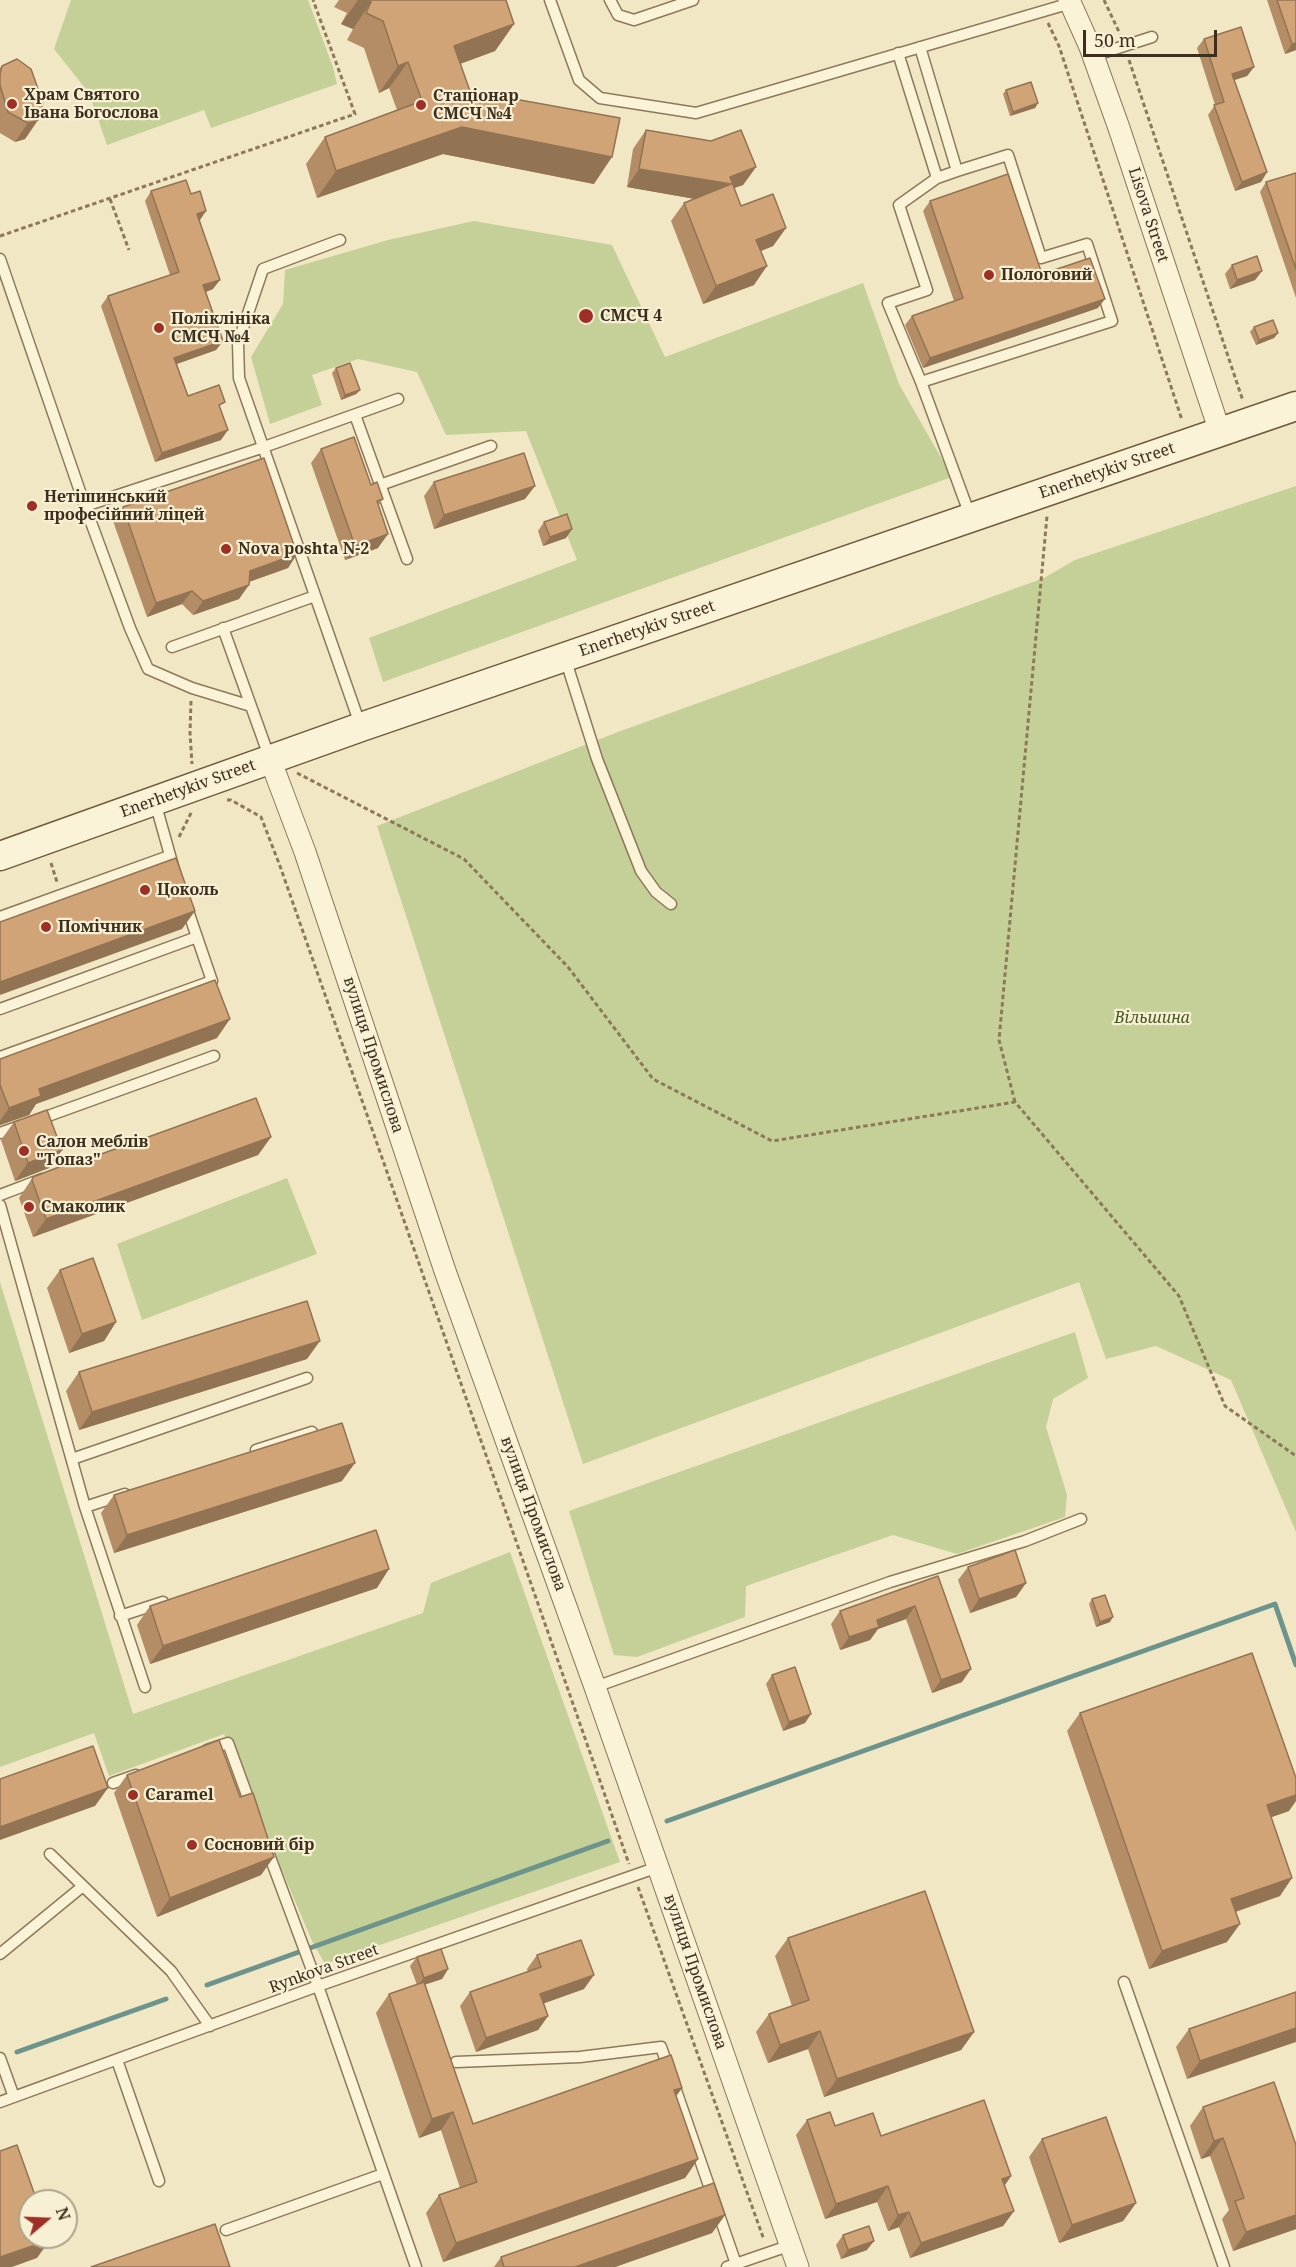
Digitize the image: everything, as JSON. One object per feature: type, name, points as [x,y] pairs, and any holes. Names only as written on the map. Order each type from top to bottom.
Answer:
[{"type":"main road","name":"Enerhetykiv Street","points":[[0,856],[361,727],[1050,491],[1217,423],[1296,406]]},
{"type":"street","name":"Lisova Street","points":[[1070,1],[1093,56],[1217,423]]},
{"type":"street","name":"вулиця Промислова","points":[[270,759],[305,852],[445,1271],[595,1687],[798,2267]]},
{"type":"lane","points":[[549,0],[579,80],[600,98],[696,113],[1043,11],[1070,1]]},
{"type":"lane","points":[[610,0],[618,15],[634,20],[693,0]]},
{"type":"lane","points":[[1093,56],[1152,37]]},
{"type":"lane","points":[[920,47],[957,171]]},
{"type":"lane","points":[[898,53],[937,178]]},
{"type":"lane","points":[[921,382],[1112,321],[1087,244],[1041,258],[1008,155],[937,178],[899,205],[927,290],[888,303],[921,382],[971,518]]},
{"type":"lane","points":[[340,240],[263,269],[238,343],[239,378],[361,727]]},
{"type":"lane","points":[[0,259],[85,506],[130,628],[148,669],[192,687],[250,706]]},
{"type":"lane","points":[[85,506],[264,447],[398,399]]},
{"type":"lane","points":[[355,415],[407,559]]},
{"type":"lane","points":[[380,484],[491,446]]},
{"type":"lane","points":[[172,647],[315,596]]},
{"type":"lane","points":[[223,628],[270,759]]},
{"type":"lane","points":[[565,658],[597,759],[641,871],[656,892],[671,904]]},
{"type":"lane","points":[[0,1058],[212,981],[169,856],[155,801]]},
{"type":"lane","points":[[0,918],[169,856]]},
{"type":"lane","points":[[0,1009],[197,937]]},
{"type":"lane","points":[[0,1133],[214,1056]]},
{"type":"lane","points":[[0,1195],[55,1174]]},
{"type":"lane","points":[[0,1205],[85,1507],[120,1616],[146,1687]]},
{"type":"lane","points":[[72,1459],[307,1378]]},
{"type":"lane","points":[[244,1455],[312,1432]]},
{"type":"lane","points":[[85,1507],[131,1492]]},
{"type":"lane","points":[[595,1687],[890,1582],[1025,1541],[1082,1519]]},
{"type":"lane","points":[[120,1616],[175,1598]]},
{"type":"lane","points":[[196,1754],[228,1743],[256,1819]]},
{"type":"lane","points":[[113,1784],[144,1772]]},
{"type":"lane","points":[[264,1841],[318,1986],[416,2267]]},
{"type":"lane","points":[[50,1854],[171,1971],[210,2026]]},
{"type":"lane","name":"Rynkova Street","points":[[0,2102],[318,1986],[658,1867]]},
{"type":"lane","points":[[0,1954],[83,1886]]},
{"type":"lane","points":[[1124,1982],[1224,2267]]},
{"type":"lane","points":[[456,2062],[580,2056],[661,2047],[732,2265],[791,2245]]},
{"type":"lane","points":[[0,2058],[14,2097]]},
{"type":"lane","points":[[117,2060],[159,2181]]},
{"type":"lane","points":[[226,2230],[383,2174]]},
{"type":"path","points":[[0,236],[355,114],[313,0]]},
{"type":"path","points":[[1043,11],[1059,46],[1184,424],[1217,423],[1244,401],[1124,46],[1104,0]]},
{"type":"path","points":[[110,199],[129,250]]},
{"type":"path","points":[[1050,491],[999,1040],[1015,1102],[1179,1296],[1225,1406],[1296,1455]]},
{"type":"path","points":[[192,687],[190,733],[192,764],[200,761]]},
{"type":"path","points":[[270,759],[464,859],[568,967],[653,1078],[772,1141],[1015,1102]]},
{"type":"path","points":[[221,802],[231,800],[261,817],[280,866],[634,1876],[769,2253]]},
{"type":"path","points":[[169,856],[193,811]]},
{"type":"green space","points":[[71,0],[308,0],[337,84],[211,128],[204,110],[107,145],[89,93],[54,49]]},
{"type":"green space","points":[[474,221],[612,245],[665,357],[863,283],[899,384],[952,477],[383,682],[369,638],[577,560],[526,431],[446,435],[417,372],[358,359],[312,375],[322,405],[270,424],[251,357],[283,304],[285,270],[388,240]]},
{"type":"green space","name":"Вільшина","points":[[1296,486],[1296,1532],[1231,1380],[1156,1346],[1106,1359],[1079,1282],[583,1464],[377,826],[618,732],[1044,578],[1075,560]]},
{"type":"green space","points":[[287,1178],[317,1254],[142,1320],[117,1244]]},
{"type":"green space","points":[[0,1282],[133,1714],[423,1613],[431,1583],[510,1552],[620,1862],[325,1964],[312,1941],[224,1734],[109,1776],[94,1733],[0,1767]]},
{"type":"green space","points":[[1075,1332],[1088,1378],[1053,1399],[1046,1427],[1067,1495],[1065,1517],[957,1554],[893,1535],[746,1586],[745,1617],[637,1657],[614,1655],[569,1511]]},
{"type":"building","points":[[365,0],[506,0],[514,24],[454,46],[470,91],[620,118],[612,157],[462,127],[336,171],[325,137],[422,101],[408,62],[398,66],[383,21],[366,13],[371,2]]},
{"type":"building","points":[[1277,0],[1296,0],[1296,43],[1292,44]]},
{"type":"building","points":[[1241,27],[1254,67],[1232,74],[1267,172],[1242,182],[1214,105],[1224,102],[1204,39]]},
{"type":"building","points":[[17,59],[31,69],[43,103],[38,120],[28,123],[8,112],[0,85],[2,66]]},
{"type":"building","points":[[1031,82],[1038,103],[1013,112],[1006,90]]},
{"type":"building","points":[[646,130],[711,141],[741,130],[756,167],[730,177],[741,206],[773,194],[786,228],[756,240],[767,266],[716,286],[684,203],[731,184],[639,169]]},
{"type":"building","points":[[1296,173],[1296,269],[1266,182]]},
{"type":"building","name":"Пологовий","points":[[1008,174],[1042,274],[1090,258],[1105,299],[930,358],[912,316],[963,298],[930,201]]},
{"type":"building","name":"Поліклініка СМСЧ №4","points":[[186,180],[191,194],[200,191],[206,211],[197,214],[220,280],[203,285],[223,341],[174,358],[188,396],[219,385],[225,402],[219,405],[228,430],[162,453],[108,296],[179,272],[151,191]]},
{"type":"building","points":[[1257,256],[1262,271],[1237,280],[1232,265]]},
{"type":"building","points":[[1273,320],[1278,333],[1259,340],[1254,327]]},
{"type":"building","points":[[350,363],[360,390],[345,395],[336,368]]},
{"type":"building","points":[[354,437],[371,485],[377,482],[383,499],[377,501],[388,534],[355,546],[321,449]]},
{"type":"building","points":[[524,453],[535,486],[444,515],[434,482]]},
{"type":"building","points":[[264,458],[297,554],[250,571],[249,585],[203,601],[192,591],[156,603],[123,507]]},
{"type":"building","points":[[567,514],[572,529],[550,537],[544,522]]},
{"type":"building","points":[[176,858],[195,911],[0,982],[0,922]]},
{"type":"building","points":[[215,980],[230,1019],[39,1089],[41,1096],[9,1108],[0,1085],[0,1059]]},
{"type":"building","points":[[256,1098],[271,1137],[46,1219],[32,1180],[33,1177]]},
{"type":"building","points":[[47,1110],[62,1150],[28,1163],[14,1122]]},
{"type":"building","points":[[93,1258],[116,1322],[82,1334],[60,1270]]},
{"type":"building","points":[[307,1301],[320,1341],[92,1412],[79,1372]]},
{"type":"building","points":[[342,1423],[355,1463],[127,1535],[114,1495]]},
{"type":"building","points":[[376,1530],[389,1569],[163,1646],[150,1606]]},
{"type":"building","points":[[1015,1550],[1026,1583],[979,1599],[968,1567]]},
{"type":"building","points":[[938,1576],[971,1669],[941,1680],[915,1606],[877,1620],[879,1627],[849,1637],[840,1611]]},
{"type":"building","points":[[1105,1595],[1113,1617],[1100,1622],[1092,1599]]},
{"type":"building","points":[[1252,1653],[1296,1778],[1296,1795],[1267,1805],[1292,1878],[1231,1899],[1240,1924],[1162,1951],[1080,1713]]},
{"type":"building","points":[[795,1667],[811,1714],[789,1722],[772,1675]]},
{"type":"building","name":"Сосновий бір","points":[[219,1740],[240,1797],[253,1793],[274,1857],[170,1898],[127,1775]]},
{"type":"building","points":[[93,1746],[108,1788],[0,1827],[0,1779]]},
{"type":"building","points":[[925,1891],[974,2032],[837,2079],[820,2031],[780,2045],[769,2014],[809,2000],[788,1938]]},
{"type":"building","points":[[581,1940],[594,1975],[540,1994],[548,2016],[486,2038],[470,1992],[541,1967],[537,1955]]},
{"type":"building","points":[[441,1949],[448,1969],[424,1978],[417,1957]]},
{"type":"building","points":[[424,1982],[473,2124],[671,2055],[682,2088],[674,2090],[698,2159],[456,2243],[439,2195],[477,2182],[453,2112],[432,2119],[389,1994]]},
{"type":"building","points":[[1296,1992],[1296,2028],[1200,2061],[1189,2029]]},
{"type":"building","points":[[1274,2082],[1296,2145],[1296,2215],[1246,2232],[1235,2201],[1244,2198],[1223,2138],[1214,2141],[1203,2107]]},
{"type":"building","points":[[984,2100],[1011,2176],[1002,2179],[1014,2211],[921,2243],[909,2212],[898,2215],[888,2186],[836,2204],[807,2120],[830,2112],[835,2126],[873,2113],[881,2136]]},
{"type":"building","points":[[1106,2117],[1136,2203],[1072,2225],[1042,2139]]},
{"type":"building","points":[[17,2145],[33,2189],[18,2189],[18,2249],[24,2249],[0,2257],[0,2151]]},
{"type":"building","points":[[714,2183],[725,2215],[575,2267],[504,2267],[501,2257]]},
{"type":"building","points":[[215,2224],[230,2267],[91,2267]]},
{"type":"building","points":[[869,2226],[874,2241],[848,2250],[843,2235]]},
{"type":"waterway","points":[[667,1821],[1275,1604],[1296,1665]]},
{"type":"waterway","points":[[207,1985],[608,1841]]},
{"type":"waterway","points":[[17,2052],[166,1999]]},
{"type":"place","name":"Храм Святого Івана Богослова","points":[[12,104]]},
{"type":"place","name":"Стаціонар СМСЧ №4","points":[[421,105]]},
{"type":"place","name":"Пологовий","points":[[989,275]]},
{"type":"place","name":"СМСЧ 4","points":[[586,316]]},
{"type":"place","name":"Поліклініка СМСЧ №4","points":[[159,328]]},
{"type":"place","name":"Нетішинський професійний ліцей","points":[[32,506]]},
{"type":"place","name":"Nova poshta N-2","points":[[226,549]]},
{"type":"place","name":"Цоколь","points":[[145,890]]},
{"type":"place","name":"Помічник","points":[[46,927]]},
{"type":"place","name":"Салон меблів \"Топаз\"","points":[[24,1151]]},
{"type":"place","name":"Смаколик","points":[[29,1207]]},
{"type":"place","name":"Caramel","points":[[133,1795]]},
{"type":"place","name":"Сосновий бір","points":[[192,1845]]}]
